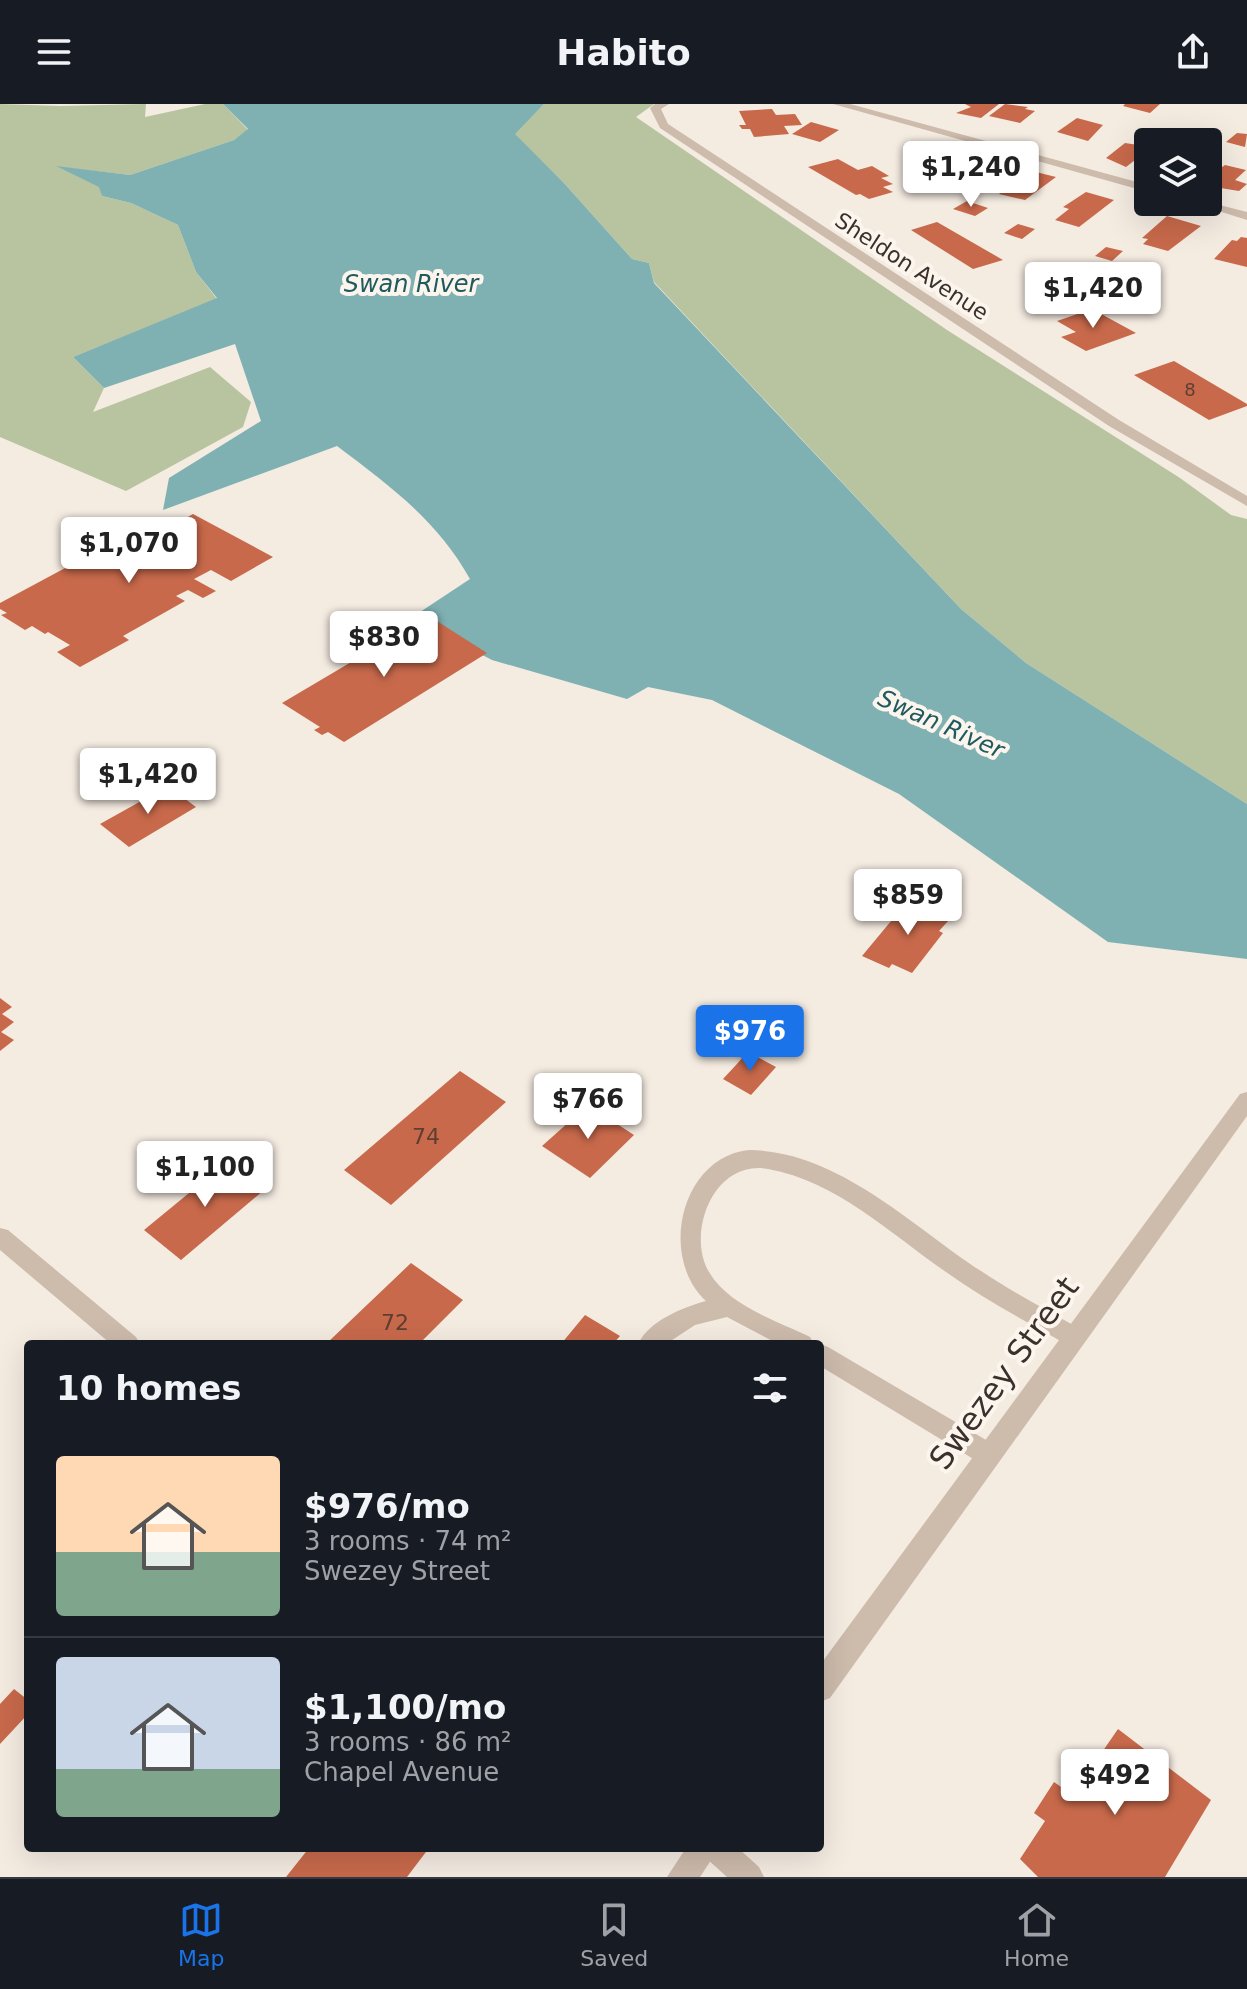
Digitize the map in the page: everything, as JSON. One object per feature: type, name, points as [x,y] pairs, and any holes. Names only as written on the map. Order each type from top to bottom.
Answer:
[{"type":"street","name":"Sheldon Avenue","points":[[664,104],[655,108],[664,126],[1114,423],[1247,502]]},
{"type":"street","points":[[838,104],[1134,185]]},
{"type":"street","points":[[1222,209],[1247,216]]},
{"type":"street","name":"Swezey Street","points":[[824,1682],[1247,1100]]},
{"type":"street","points":[[794,1340],[730,1307],[700,1278],[690,1255],[694,1216],[704,1190],[723,1166],[741,1159],[760,1159],[805,1170],[828,1181],[976,1281],[1074,1337]]},
{"type":"street","points":[[0,1237],[123,1340]]},
{"type":"street","points":[[655,1340],[685,1318],[712,1308],[730,1307]]},
{"type":"street","points":[[824,1356],[989,1455]]},
{"type":"street","points":[[682,1877],[701,1852]]},
{"type":"street","points":[[721,1852],[749,1877]]},
{"type":"green space","points":[[0,104],[146,104],[145,117],[205,104],[223,104],[248,130],[234,140],[130,175],[59,167],[100,187],[102,196],[131,203],[178,225],[196,272],[217,299],[73,357],[104,388],[93,412],[210,367],[251,402],[243,427],[126,491],[0,437]]},
{"type":"green space","points":[[544,104],[654,104],[636,117],[947,330],[1180,478],[1231,515],[1247,519],[1247,804],[1026,663],[961,609],[654,282],[649,263],[632,259],[563,182],[514,134]]},
{"type":"water","name":"Swan River","points":[[223,104],[544,104],[515,134],[632,259],[649,263],[654,283],[961,609],[1026,663],[1247,804],[1247,959],[1108,942],[899,794],[712,700],[648,687],[627,699],[492,660],[411,618],[470,579],[443,539],[411,505],[337,446],[163,510],[169,478],[261,421],[235,344],[104,388],[73,357],[217,298],[196,272],[178,225],[131,203],[102,196],[99,187],[56,166],[130,175],[234,140],[248,129]]},
{"type":"building","points":[[965,104],[999,104],[981,118],[956,113],[971,107]]},
{"type":"building","points":[[1005,104],[1035,111],[1020,123],[989,116]]},
{"type":"building","points":[[1160,104],[1150,113],[1123,106]]},
{"type":"building","points":[[772,109],[776,115],[795,114],[802,125],[784,126],[789,134],[754,137],[750,129],[742,129],[739,125],[746,125],[739,111]]},
{"type":"building","points":[[1077,118],[1103,125],[1088,141],[1057,132]]},
{"type":"building","points":[[811,122],[839,130],[820,142],[792,134]]},
{"type":"building","points":[[1237,133],[1247,134],[1245,147],[1226,142]]},
{"type":"building","points":[[1125,143],[1134,144],[1134,161],[1126,167],[1106,158]]},
{"type":"building","points":[[838,159],[858,170],[872,166],[889,176],[881,178],[893,184],[883,187],[893,192],[869,199],[856,195],[808,167]]},
{"type":"building","points":[[1225,165],[1246,170],[1235,180],[1247,184],[1239,191],[1222,188],[1222,167]]},
{"type":"building","points":[[1028,170],[1056,177],[1025,200],[999,194]]},
{"type":"building","points":[[1086,192],[1114,200],[1079,227],[1055,220],[1069,209],[1063,207]]},
{"type":"building","points":[[967,201],[988,208],[975,216],[953,209]]},
{"type":"building","points":[[1167,216],[1201,226],[1168,251],[1143,244],[1148,239],[1142,238]]},
{"type":"building","points":[[937,222],[1003,260],[973,269],[911,230]]},
{"type":"building","points":[[1018,224],[1035,229],[1022,239],[1004,233]]},
{"type":"building","points":[[1241,237],[1247,238],[1247,267],[1214,259],[1232,240],[1237,241]]},
{"type":"building","points":[[1106,247],[1123,251],[1112,261],[1095,256]]},
{"type":"building","points":[[1068,284],[1102,293],[1099,296],[1102,297],[1090,307],[1056,299]]},
{"type":"building","points":[[1092,309],[1136,333],[1086,351],[1061,337],[1076,332],[1057,321]]},
{"type":"building","points":[[1174,361],[1247,406],[1209,420],[1134,375]]},
{"type":"building","points":[[193,514],[273,557],[231,581],[211,570],[194,579],[216,591],[203,598],[188,590],[176,596],[185,601],[123,636],[129,640],[80,667],[57,652],[70,645],[32,626],[25,630],[1,615],[7,613],[0,609],[0,603],[149,523],[163,531]]},
{"type":"building","points":[[429,616],[487,653],[344,742],[328,732],[322,735],[314,730],[320,727],[282,703]]},
{"type":"building","points":[[168,786],[196,807],[129,847],[100,824]]},
{"type":"building","points":[[911,897],[940,910],[938,915],[949,920],[939,931],[943,933],[912,973],[892,964],[889,968],[862,956]]},
{"type":"building","points":[[0,998],[12,1007],[2,1014],[14,1022],[1,1032],[14,1040],[0,1051]]},
{"type":"building","points":[[748,1052],[776,1067],[751,1095],[723,1079]]},
{"type":"building","points":[[460,1071],[506,1102],[391,1205],[344,1170]]},
{"type":"building","points":[[588,1105],[634,1135],[590,1178],[542,1146]]},
{"type":"building","points":[[241,1156],[252,1164],[241,1173],[264,1190],[181,1260],[144,1230],[228,1161],[232,1164]]},
{"type":"building","points":[[411,1263],[463,1300],[423,1340],[330,1340]]},
{"type":"building","points":[[585,1315],[620,1336],[616,1340],[564,1340]]},
{"type":"building","points":[[14,1689],[24,1697],[24,1718],[0,1744],[0,1704]]},
{"type":"building","points":[[1118,1729],[1211,1800],[1165,1877],[1038,1877],[1020,1859],[1045,1821],[1034,1813],[1054,1782],[1064,1789],[1089,1751],[1098,1758]]},
{"type":"building","points":[[306,1852],[426,1852],[407,1877],[286,1877]]}]
